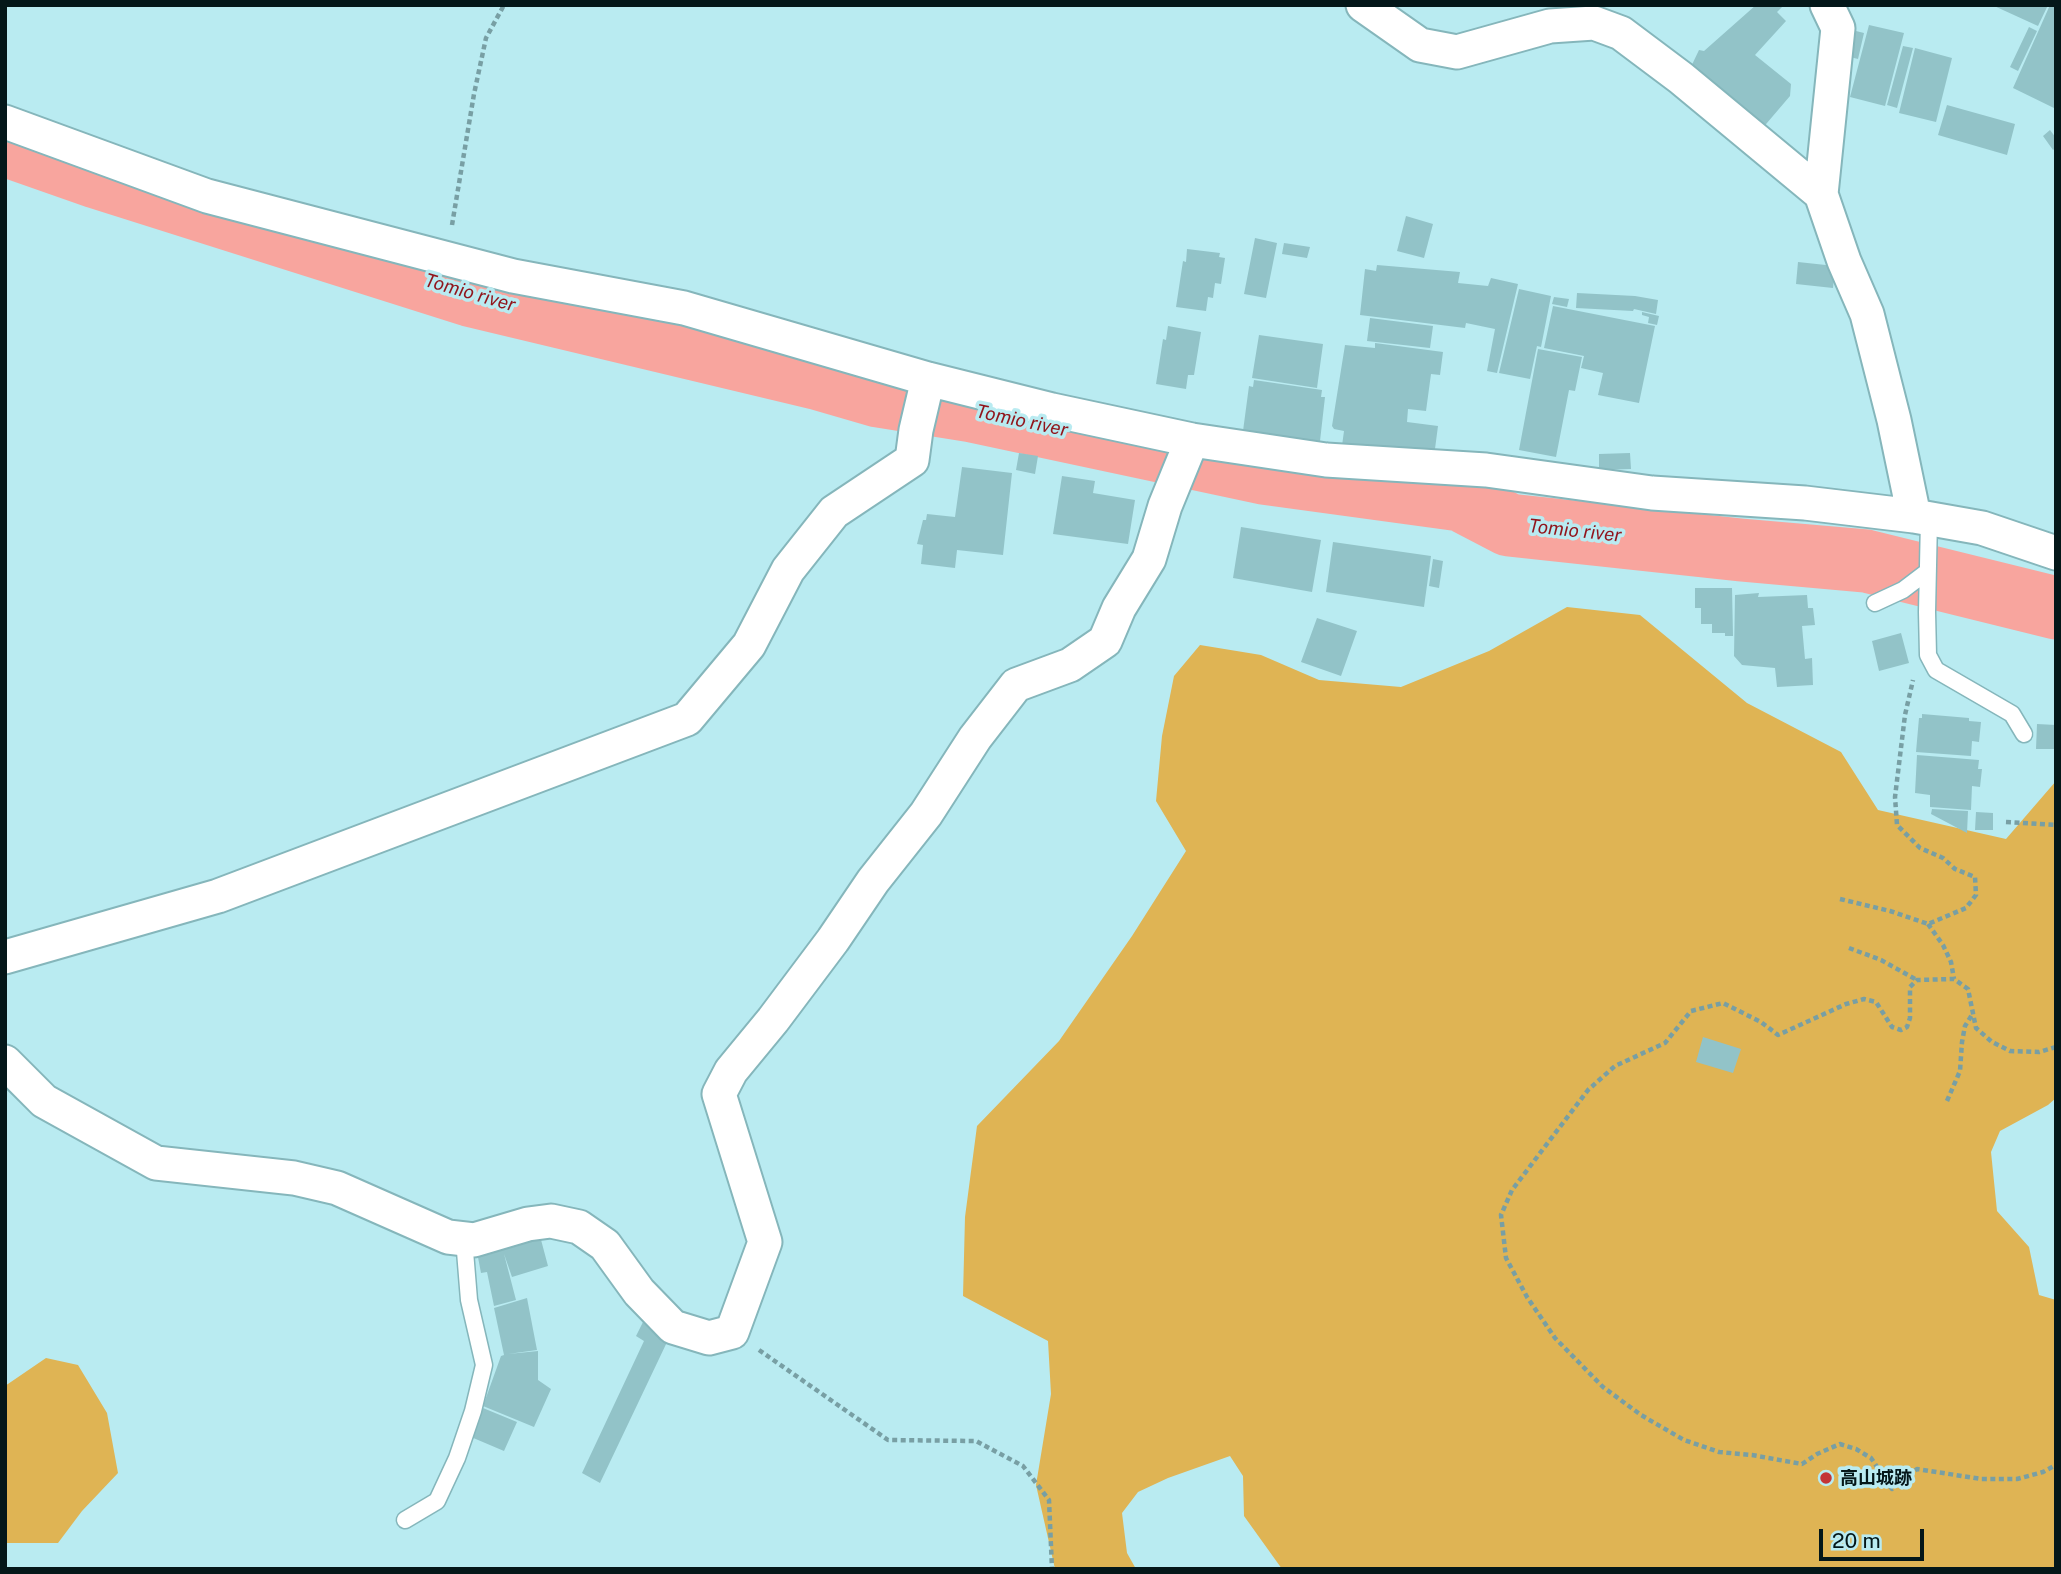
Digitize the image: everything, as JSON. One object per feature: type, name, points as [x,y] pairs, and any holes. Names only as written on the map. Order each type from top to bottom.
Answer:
[{"type":"street","points":[[1363,5],[1420,45],[1457,52],[1550,26],[1594,23],[1621,33],[1821,194]]},
{"type":"street","points":[[1827,5],[1838,28],[1821,194],[1844,261],[1867,314],[1922,517]]},
{"type":"street","points":[[5,122],[207,196],[447,260],[549,284],[684,308],[926,387],[1192,440],[1326,460],[1486,470],[1652,493],[1805,503],[1922,517],[1982,528],[2056,553]]},
{"type":"street","points":[[5,957],[218,896],[687,719],[749,645],[788,569],[834,512],[912,460],[926,387]]},
{"type":"street","points":[[5,1062],[44,1101],[156,1163],[294,1178],[337,1188],[448,1237],[474,1240],[528,1224],[551,1222],[579,1227],[606,1245],[639,1292],[673,1327],[709,1338],[732,1332],[765,1242],[719,1094],[731,1071],[833,940],[873,881],[926,814],[975,738],[1016,685],[1069,665],[1105,641],[1119,608],[1149,559],[1165,506],[1192,440]]},
{"type":"lane","points":[[1922,517],[1928,571],[1928,655],[1936,670],[2012,714],[2024,734]]},
{"type":"lane","points":[[1875,603],[1903,590],[1928,571]]},
{"type":"lane","points":[[405,1520],[437,1501],[461,1447],[484,1365],[469,1300],[464,1239]]},
{"type":"path","points":[[447,260],[474,94],[486,38],[504,5]]},
{"type":"path","points":[[1928,655],[1913,681],[1905,715],[1895,797],[1897,825],[1920,848],[1943,859],[1955,869],[1975,877],[1976,895],[1966,908],[1928,924]]},
{"type":"path","points":[[2007,822],[2056,825]]},
{"type":"path","points":[[1840,899],[1890,911],[1928,924],[1943,945],[1951,962],[1954,979]]},
{"type":"path","points":[[1849,948],[1881,960],[1917,980],[1954,979],[1968,989],[1976,1028],[1992,1042],[2010,1051],[2039,1052],[2056,1047]]},
{"type":"path","points":[[1917,980],[1910,987],[1910,1018],[1907,1027],[1901,1030],[1892,1027],[1876,1002],[1864,999],[1846,1004],[1778,1035],[1761,1022],[1723,1003],[1691,1011],[1665,1043],[1615,1066],[1588,1090],[1512,1190],[1501,1215],[1506,1258],[1527,1297],[1555,1338],[1602,1387],[1641,1415],[1684,1440],[1719,1452],[1802,1464],[1840,1444],[1871,1458],[1892,1489],[1917,1469],[1982,1479],[2017,1479],[2043,1472],[2056,1465]]},
{"type":"path","points":[[1947,1101],[1960,1072],[1965,1026],[1973,1012]]},
{"type":"path","points":[[732,1332],[808,1382],[888,1440],[976,1441],[1023,1466],[1049,1500],[1052,1569]]},
{"type":"shaded area","points":[[1567,607],[1640,615],[1747,703],[1841,752],[1878,810],[2006,839],[2056,781],[2056,1098],[2000,1131],[1991,1152],[1997,1211],[2029,1247],[2039,1295],[2056,1300],[2056,1569],[1282,1569],[1244,1516],[1243,1476],[1230,1456],[1168,1478],[1138,1492],[1122,1513],[1127,1553],[1136,1569],[1055,1569],[1036,1485],[1051,1394],[1048,1341],[963,1296],[965,1217],[977,1126],[1059,1041],[1132,936],[1186,851],[1156,801],[1162,736],[1174,676],[1200,645],[1261,655],[1319,680],[1401,687],[1489,651]]},
{"type":"shaded area","points":[[46,1358],[78,1365],[107,1413],[118,1473],[82,1511],[58,1543],[5,1543],[5,1386]]},
{"type":"building","points":[[1756,5],[1784,5],[1777,12],[1786,21],[1755,55],[1791,84],[1790,96],[1761,130],[1689,71],[1699,50],[1704,51]]},
{"type":"building","points":[[1992,5],[2048,5],[2038,26]]},
{"type":"building","points":[[2050,5],[2056,5],[2056,109],[2013,88]]},
{"type":"building","points":[[1869,25],[1904,33],[1885,106],[1850,97]]},
{"type":"building","points":[[2029,27],[2037,31],[2018,71],[2010,67]]},
{"type":"building","points":[[1852,30],[1864,33],[1858,59],[1846,56]]},
{"type":"building","points":[[1903,46],[1913,48],[1897,108],[1887,105]]},
{"type":"building","points":[[1915,48],[1952,58],[1936,122],[1899,113]]},
{"type":"building","points":[[1947,105],[2015,124],[2007,155],[1938,135]]},
{"type":"building","points":[[2050,130],[2056,138],[2056,148],[2053,150],[2043,136]]},
{"type":"building","points":[[1406,216],[1433,224],[1424,258],[1397,251]]},
{"type":"building","points":[[1255,238],[1277,243],[1266,298],[1244,294]]},
{"type":"building","points":[[1284,243],[1310,247],[1307,258],[1282,254]]},
{"type":"building","points":[[1187,249],[1220,253],[1219,257],[1225,258],[1221,284],[1215,283],[1213,298],[1208,297],[1206,311],[1176,307]]},
{"type":"building","points":[[1798,262],[1835,266],[1833,288],[1796,284]]},
{"type":"building","points":[[1377,265],[1460,272],[1458,283],[1488,286],[1491,278],[1518,284],[1497,373],[1487,371],[1495,329],[1466,323],[1465,328],[1360,315],[1365,269],[1376,271]]},
{"type":"building","points":[[1519,289],[1551,296],[1541,347],[1537,346],[1530,379],[1499,373]]},
{"type":"building","points":[[1577,293],[1658,300],[1656,314],[1634,309],[1576,308]]},
{"type":"building","points":[[1554,297],[1569,299],[1567,307],[1552,304]]},
{"type":"building","points":[[1553,306],[1655,326],[1639,403],[1598,395],[1603,373],[1581,368],[1584,356],[1544,348]]},
{"type":"building","points":[[1642,312],[1659,316],[1657,325],[1648,323],[1649,317],[1642,315]]},
{"type":"building","points":[[1370,318],[1433,326],[1430,348],[1367,341]]},
{"type":"building","points":[[1168,326],[1201,332],[1194,375],[1188,375],[1186,389],[1156,384],[1163,339],[1166,340]]},
{"type":"building","points":[[1259,335],[1323,344],[1317,388],[1252,378]]},
{"type":"building","points":[[1375,343],[1443,352],[1440,375],[1431,374],[1426,411],[1408,409],[1407,422],[1438,426],[1433,464],[1341,453],[1344,431],[1332,426],[1345,345],[1375,348]]},
{"type":"building","points":[[1538,349],[1582,357],[1575,391],[1569,390],[1556,457],[1519,450]]},
{"type":"building","points":[[1254,380],[1322,390],[1321,397],[1325,397],[1320,441],[1243,431],[1249,386],[1253,387]]},
{"type":"building","points":[[1019,453],[1038,456],[1035,474],[1016,470]]},
{"type":"building","points":[[1630,453],[1631,469],[1599,470],[1599,454]]},
{"type":"building","points":[[962,467],[1012,473],[1003,555],[957,550],[955,568],[921,564],[923,545],[917,544],[923,520],[926,520],[927,514],[955,517]]},
{"type":"building","points":[[1062,476],[1095,481],[1093,493],[1135,500],[1128,544],[1053,534]]},
{"type":"building","points":[[1241,527],[1321,540],[1312,592],[1233,578]]},
{"type":"building","points":[[1333,542],[1431,556],[1424,607],[1326,592]]},
{"type":"building","points":[[1433,559],[1443,561],[1439,588],[1429,586]]},
{"type":"building","points":[[1695,588],[1732,588],[1733,636],[1712,633],[1712,624],[1701,624],[1701,608],[1695,608]]},
{"type":"building","points":[[1759,593],[1758,597],[1807,595],[1808,608],[1813,608],[1815,625],[1802,626],[1805,659],[1812,658],[1813,685],[1777,687],[1775,668],[1742,665],[1734,656],[1735,595]]},
{"type":"building","points":[[1317,618],[1357,631],[1341,676],[1301,662]]},
{"type":"building","points":[[1901,633],[1909,663],[1879,671],[1872,641]]},
{"type":"building","points":[[1922,714],[1969,718],[1969,721],[1981,722],[1979,742],[1972,741],[1971,756],[1916,752],[1919,718],[1922,718]]},
{"type":"building","points":[[2037,724],[2056,725],[2056,749],[2036,749]]},
{"type":"building","points":[[1917,755],[1979,760],[1978,769],[1982,769],[1980,787],[1972,786],[1971,810],[1930,807],[1930,795],[1915,793]]},
{"type":"building","points":[[1932,809],[1968,811],[1967,833],[1931,814]]},
{"type":"building","points":[[1976,812],[1993,813],[1993,830],[1975,830]]},
{"type":"building","points":[[1703,1037],[1741,1049],[1733,1073],[1696,1062]]},
{"type":"building","points":[[540,1236],[548,1266],[512,1277],[504,1254],[516,1300],[494,1306],[487,1272],[481,1273],[477,1252]]},
{"type":"building","points":[[527,1298],[537,1350],[508,1354],[538,1351],[538,1380],[551,1389],[534,1427],[483,1406],[501,1356],[504,1355],[494,1308]]},
{"type":"building","points":[[643,1322],[668,1340],[600,1483],[582,1473],[644,1341],[636,1336]]},
{"type":"building","points":[[483,1408],[517,1422],[504,1451],[471,1437]]},
{"type":"waterway","name":"Tomio river","points":[[5,145],[96,177],[469,295],[816,378],[878,396],[972,411],[1263,473],[1461,500],[1509,525],[1866,561],[2056,608]]},
{"type":"place","name":"高山城跡","points":[[1826,1478]]}]
